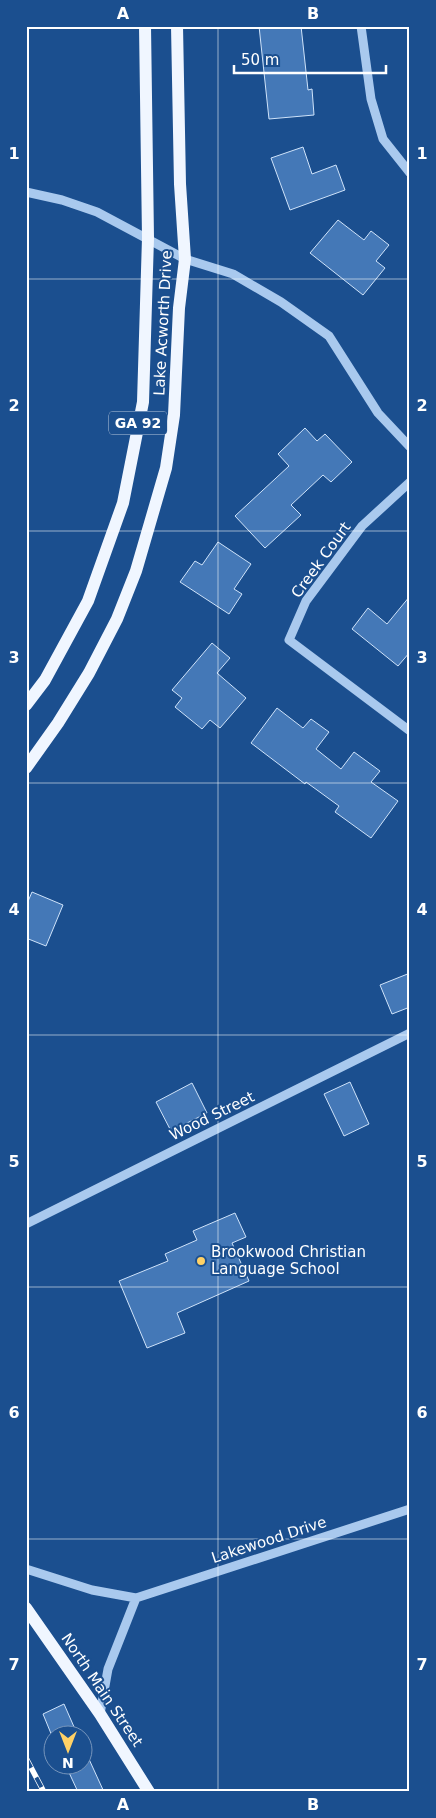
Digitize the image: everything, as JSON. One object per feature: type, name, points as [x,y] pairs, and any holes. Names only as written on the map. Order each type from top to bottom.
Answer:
[{"type":"main road","name":"Lake Acworth Drive","points":[[26,705],[45,680],[88,601],[123,503],[143,402],[148,238],[145,26]]},
{"type":"main road","name":"Lake Acworth Drive","points":[[26,768],[58,723],[89,673],[117,619],[139,562],[166,468],[174,414],[179,308],[185,259],[180,184],[177,26]]},
{"type":"main road","name":"North Main Street","points":[[26,1608],[100,1714],[149,1792]]},
{"type":"street","points":[[362,26],[371,99],[383,139],[410,173]]},
{"type":"street","points":[[26,192],[62,200],[97,212],[185,259],[233,274],[281,302],[329,336],[378,413],[410,447]]},
{"type":"street","name":"Creek Court","points":[[410,482],[362,526],[306,601],[289,640],[410,731]]},
{"type":"street","name":"Wood Street","points":[[26,1224],[410,1033]]},
{"type":"street","name":"Lakewood Drive","points":[[26,1569],[92,1590],[136,1598],[410,1509]]},
{"type":"street","points":[[100,1714],[108,1669],[136,1598]]},
{"type":"building","points":[[259,26],[301,26],[308,90],[312,89],[314,115],[269,119]]},
{"type":"building","points":[[303,147],[312,174],[336,165],[345,190],[290,210],[271,158]]},
{"type":"building","points":[[338,220],[364,240],[371,231],[389,245],[376,261],[385,268],[363,295],[310,253]]},
{"type":"building","points":[[305,428],[317,441],[325,434],[352,462],[331,482],[323,475],[291,505],[301,515],[265,548],[235,516],[289,466],[278,454]]},
{"type":"building","points":[[218,542],[251,564],[234,589],[242,594],[229,614],[180,582],[195,561],[202,565]]},
{"type":"building","points":[[410,596],[410,652],[398,666],[352,629],[368,608],[387,624]]},
{"type":"building","points":[[212,643],[230,658],[217,673],[246,698],[220,728],[210,720],[202,729],[175,707],[182,698],[172,690]]},
{"type":"building","points":[[277,708],[303,728],[311,719],[329,732],[316,749],[341,769],[354,752],[380,771],[371,782],[398,801],[371,838],[335,812],[339,806],[306,782],[305,784],[251,743]]},
{"type":"building","points":[[32,892],[63,905],[46,946],[26,938],[26,906]]},
{"type":"building","points":[[410,973],[410,1007],[392,1014],[380,985]]},
{"type":"building","points":[[350,1082],[369,1124],[344,1136],[324,1094]]},
{"type":"building","points":[[192,1083],[207,1113],[171,1131],[156,1102]]},
{"type":"building","points":[[235,1213],[246,1237],[232,1243],[249,1281],[177,1313],[185,1333],[147,1348],[119,1281],[168,1261],[165,1254],[197,1240],[193,1231]]},
{"type":"building","points":[[64,1704],[74,1726],[48,1726],[43,1714]]},
{"type":"building","points":[[92,1766],[104,1792],[78,1792],[71,1776],[92,1776]]},
{"type":"railway","points":[[26,1758],[44,1792]]},
{"type":"place","name":"Brookwood Christian Language School","points":[[201,1261]]}]
